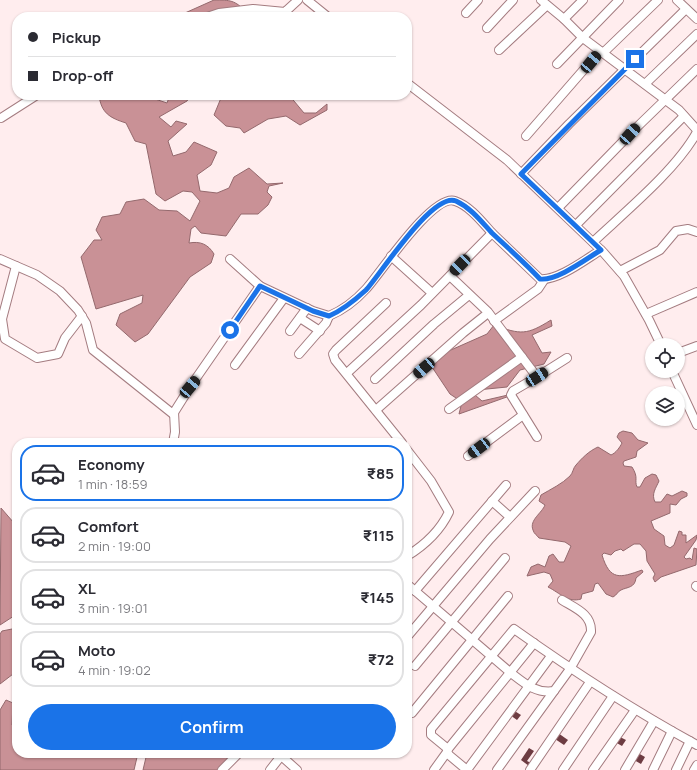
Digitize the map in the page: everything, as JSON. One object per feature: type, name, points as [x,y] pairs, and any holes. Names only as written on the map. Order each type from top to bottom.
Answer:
[{"type":"street","points":[[227,12],[253,8],[285,12],[298,0]]},
{"type":"street","points":[[307,0],[322,12]]},
{"type":"street","points":[[466,12],[478,0]]},
{"type":"street","points":[[487,28],[513,0]]},
{"type":"street","points":[[564,19],[582,0]]},
{"type":"street","points":[[557,64],[619,0]]},
{"type":"street","points":[[526,136],[602,52],[658,0]]},
{"type":"street","points":[[677,0],[697,19]]},
{"type":"street","points":[[499,50],[543,3],[564,19],[583,38],[665,99],[684,116],[697,131],[689,146],[652,186],[593,242]]},
{"type":"street","points":[[521,174],[686,8]]},
{"type":"street","points":[[645,84],[697,34]]},
{"type":"street","points":[[558,208],[665,99],[697,69]]},
{"type":"street","points":[[412,87],[496,152],[558,208],[601,250],[620,272],[646,314],[658,338]]},
{"type":"street","points":[[0,119],[29,100]]},
{"type":"street","points":[[0,108],[2,114],[0,119]]},
{"type":"street","points":[[576,225],[684,116]]},
{"type":"street","points":[[230,259],[260,286],[306,308],[329,316],[341,311],[366,289],[405,238],[434,209],[447,200],[455,200],[471,210],[492,233],[540,279],[547,280],[572,268],[601,250]]},
{"type":"street","points":[[620,272],[660,250],[676,231],[688,229],[697,232]]},
{"type":"street","points":[[347,372],[401,324],[492,233]]},
{"type":"street","points":[[391,256],[432,293]]},
{"type":"street","points":[[0,259],[37,275],[60,291],[82,316],[86,323],[93,350],[173,414],[174,412]]},
{"type":"street","points":[[16,266],[2,319],[5,339],[37,358],[58,354],[65,338],[82,316]]},
{"type":"street","points":[[450,276],[488,313],[537,377]]},
{"type":"street","points":[[494,321],[538,289],[544,280]]},
{"type":"street","points":[[174,438],[174,412],[260,286]]},
{"type":"street","points":[[646,314],[697,292]]},
{"type":"street","points":[[374,379],[434,324],[469,295]]},
{"type":"street","points":[[235,365],[284,298]]},
{"type":"street","points":[[386,303],[333,354],[335,360],[347,372],[398,438]]},
{"type":"street","points":[[290,332],[306,308]]},
{"type":"street","points":[[376,410],[463,333],[488,313]]},
{"type":"street","points":[[299,354],[320,331],[329,316]]},
{"type":"street","points":[[300,318],[320,331]]},
{"type":"street","points":[[685,351],[697,346]]},
{"type":"street","points":[[448,409],[522,356]]},
{"type":"street","points":[[537,437],[511,395],[513,391],[567,358]]},
{"type":"street","points":[[675,378],[697,425]]},
{"type":"street","points":[[468,456],[523,415]]},
{"type":"street","points":[[412,456],[431,481],[449,512],[437,531],[420,548],[412,553]]},
{"type":"street","points":[[415,591],[506,485]]},
{"type":"street","points":[[412,631],[510,517],[535,491]]},
{"type":"street","points":[[492,501],[510,517]]},
{"type":"street","points":[[416,666],[505,558]]},
{"type":"street","points":[[412,588],[511,673],[529,686],[546,692],[554,691]]},
{"type":"street","points":[[412,713],[508,596]]},
{"type":"street","points":[[497,770],[570,669],[591,632],[592,628],[585,614],[562,600]]},
{"type":"street","points":[[551,656],[467,770],[431,735],[432,729],[514,629],[590,682],[635,710],[694,743],[676,770]]},
{"type":"street","points":[[434,770],[448,750],[534,643]]},
{"type":"street","points":[[530,770],[590,682]]},
{"type":"street","points":[[563,770],[613,696]]},
{"type":"street","points":[[593,770],[635,710]]},
{"type":"street","points":[[624,770],[654,721]]},
{"type":"street","points":[[653,770],[672,731]]},
{"type":"street","points":[[222,770],[234,758]]},
{"type":"street","points":[[270,770],[278,758]]},
{"type":"street","points":[[284,758],[296,770]]},
{"type":"street","points":[[694,770],[697,765]]},
{"type":"shaded area","points":[[214,0],[235,3],[246,12],[187,12]]},
{"type":"shaded area","points":[[158,100],[167,103],[168,100],[188,100],[159,117],[171,127],[176,121],[187,124],[168,141],[173,156],[186,152],[194,142],[217,152],[211,165],[197,175],[200,191],[217,193],[229,188],[234,177],[249,168],[267,184],[283,183],[269,186],[267,192],[272,197],[268,205],[258,214],[241,214],[226,236],[201,233],[195,226],[191,229],[189,243],[197,242],[209,248],[214,254],[211,263],[190,277],[148,334],[135,342],[116,325],[120,314],[142,303],[143,295],[96,309],[81,257],[94,240],[102,240],[96,230],[102,217],[120,214],[126,202],[144,199],[159,210],[177,211],[190,221],[200,201],[192,192],[183,191],[165,201],[156,194],[146,144],[135,141],[126,123],[107,114],[100,101]]},
{"type":"shaded area","points":[[220,100],[293,100],[304,113],[316,113],[327,104],[327,110],[300,125],[286,116],[268,119],[244,133],[240,128],[226,126],[214,115]]},
{"type":"shaded area","points":[[551,320],[552,326],[532,335],[542,353],[551,352],[544,364],[520,370],[507,387],[477,390],[475,395],[482,401],[508,395],[530,385],[518,393],[459,414],[462,402],[450,394],[432,367],[435,357],[487,334],[494,325],[511,331],[524,332],[536,329]]},
{"type":"shaded area","points":[[623,431],[632,433],[638,440],[648,443],[637,451],[636,457],[624,461],[623,463],[624,466],[632,467],[636,476],[637,487],[640,487],[645,478],[652,474],[656,475],[659,481],[654,494],[655,502],[661,502],[667,494],[672,496],[682,491],[687,493],[687,496],[681,499],[676,505],[670,504],[670,513],[651,521],[654,529],[664,536],[665,545],[670,548],[674,545],[679,531],[682,532],[682,535],[686,535],[686,543],[697,535],[696,540],[684,557],[692,560],[694,548],[697,549],[696,565],[661,577],[655,582],[653,578],[655,574],[647,561],[646,551],[640,544],[634,544],[623,551],[621,549],[615,551],[611,555],[604,553],[602,555],[605,563],[612,573],[617,575],[628,575],[642,570],[643,572],[636,578],[634,584],[620,591],[613,597],[606,594],[598,583],[595,584],[593,591],[582,594],[581,599],[568,599],[548,587],[553,581],[550,574],[544,572],[527,576],[531,567],[538,564],[545,567],[549,556],[553,554],[559,562],[564,562],[571,546],[565,542],[539,538],[534,533],[532,526],[534,520],[545,505],[539,501],[541,495],[567,479],[583,457],[598,447],[611,455],[615,453],[622,443],[617,437],[619,433]]},
{"type":"shaded area","points":[[1,508],[12,521],[12,617],[0,625]]},
{"type":"shaded area","points":[[12,629],[12,675],[0,684],[0,634],[2,631]]},
{"type":"shaded area","points":[[6,700],[12,703],[12,758],[137,758],[134,770],[0,770],[0,710]]},
{"type":"shaded area","points":[[146,758],[227,758],[226,763],[218,770],[143,770]]},
{"type":"building","points":[[513,710],[521,715],[517,720],[510,715]]},
{"type":"building","points":[[558,733],[568,740],[564,745],[555,739]]},
{"type":"building","points":[[618,736],[626,740],[622,746],[615,742]]},
{"type":"building","points":[[529,748],[534,751],[527,761],[531,763],[529,766],[521,760]]},
{"type":"building","points":[[638,753],[645,757],[641,764],[634,760]]},
{"type":"route","points":[[230,330],[260,286],[313,311],[329,316],[341,311],[366,289],[405,238],[434,209],[447,200],[455,200],[471,210],[492,233],[540,279],[547,280],[572,268],[601,250],[566,215],[521,174],[635,59]]}]
